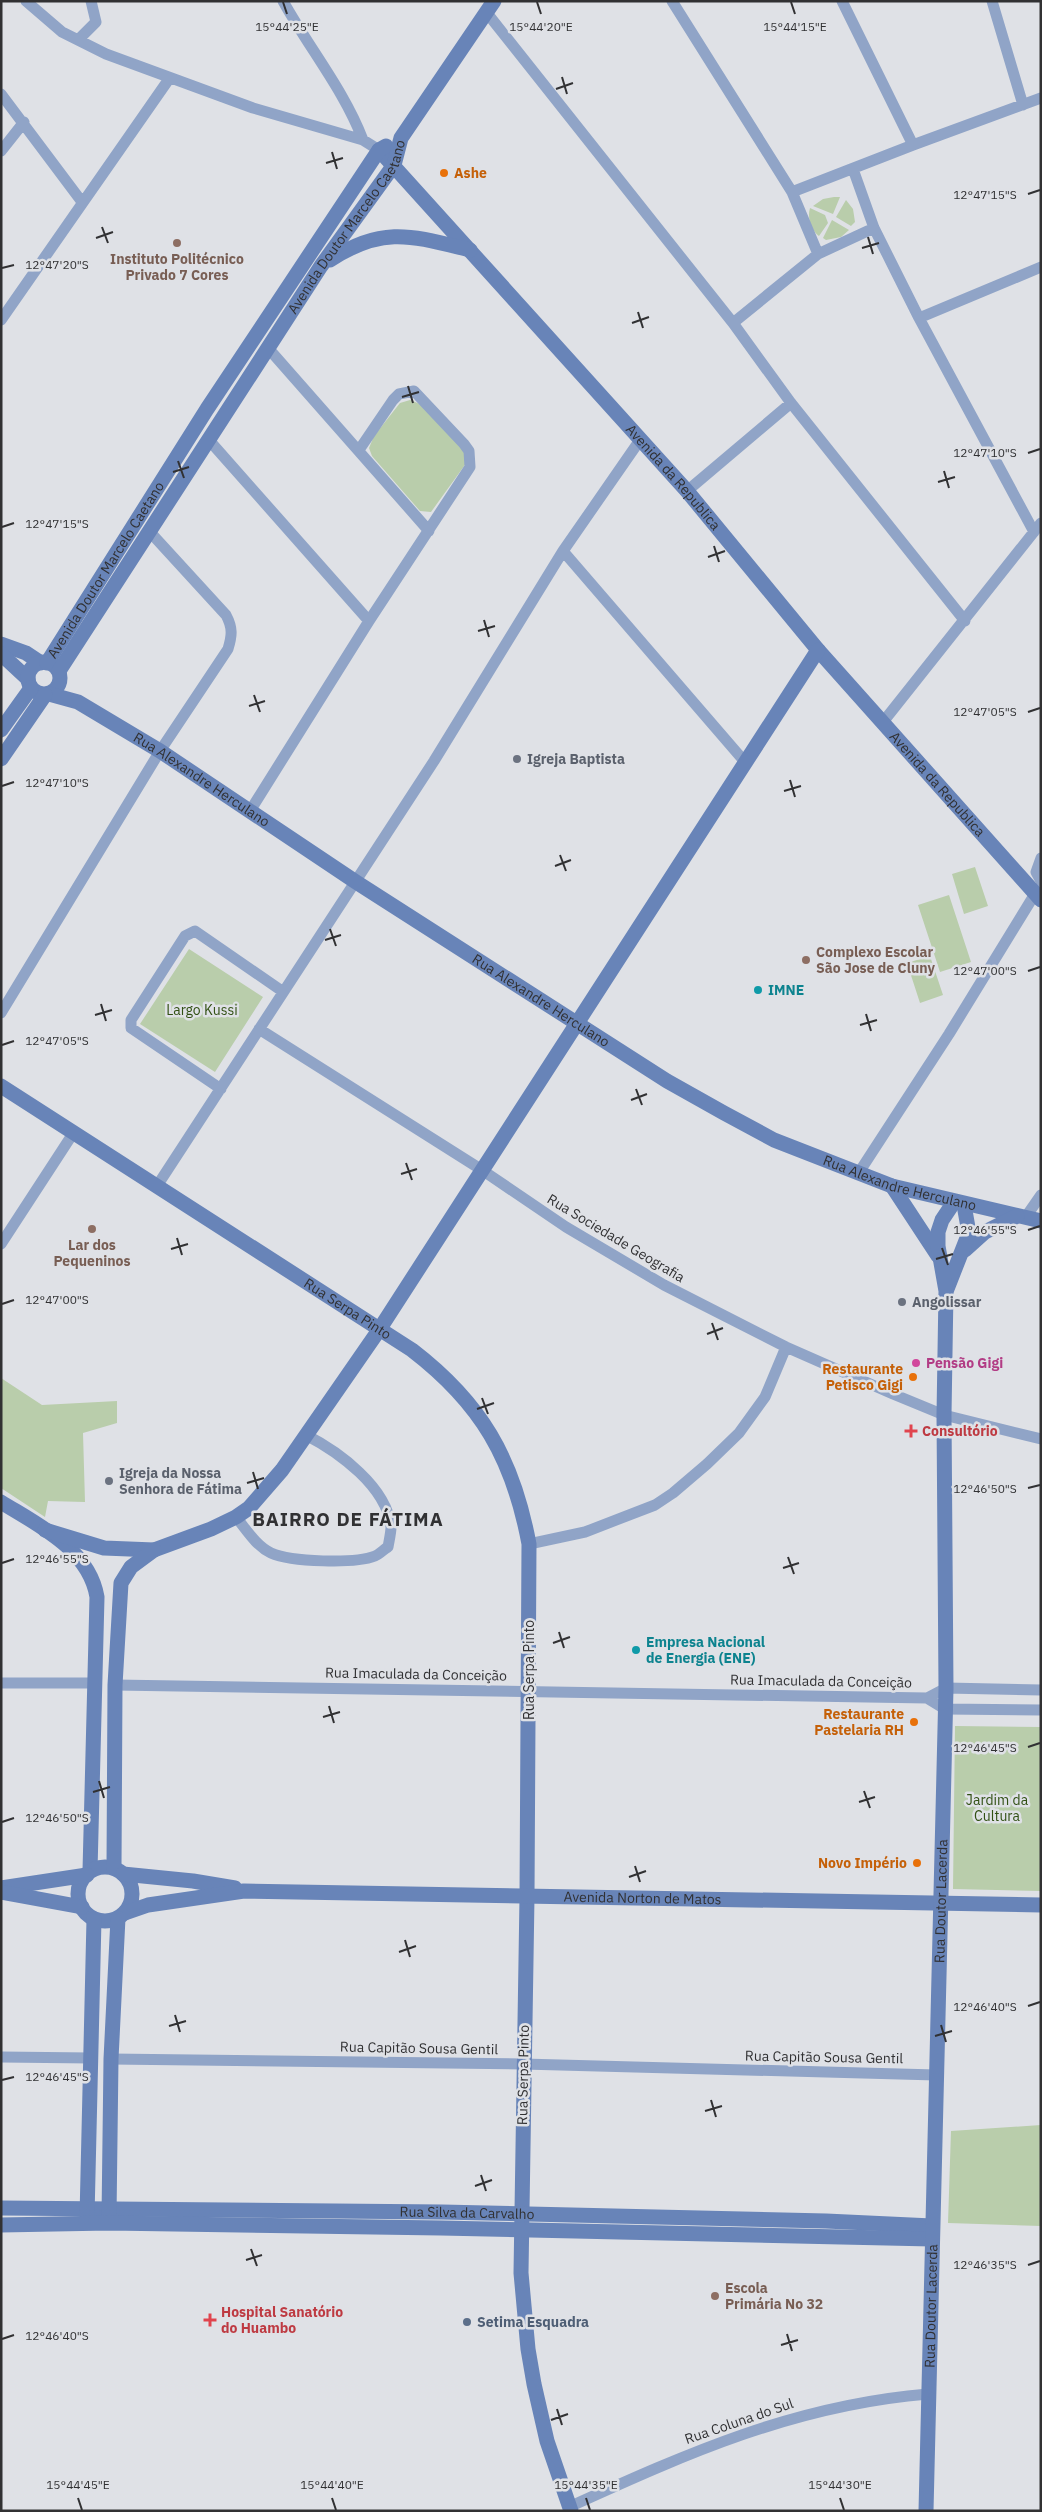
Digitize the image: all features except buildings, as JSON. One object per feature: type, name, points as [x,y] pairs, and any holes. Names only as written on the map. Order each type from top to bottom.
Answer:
[{"type":"street","points":[[26,1],[62,32],[106,54],[169,79],[253,108],[363,140],[379,150]]},
{"type":"street","points":[[79,39],[96,22],[91,1]]},
{"type":"street","points":[[283,1],[302,35],[343,96],[363,140]]},
{"type":"street","points":[[672,1],[792,192],[818,254]]},
{"type":"street","points":[[842,1],[912,144]]},
{"type":"street","points":[[992,1],[1023,106]]},
{"type":"street","points":[[401,138],[490,7],[733,323],[792,403],[965,622]]},
{"type":"street","points":[[1,320],[169,79]]},
{"type":"street","points":[[1,94],[24,122],[82,202]]},
{"type":"street","points":[[792,192],[912,144],[1041,98]]},
{"type":"street","points":[[1,151],[24,122]]},
{"type":"street","name":"Avenida Doutor Marcelo Caetano","points":[[1,730],[38,689],[58,686],[52,668],[207,409],[379,150],[401,138]]},
{"type":"street","name":"Avenida Doutor Marcelo Caetano","points":[[52,668],[150,532],[208,439],[321,266],[394,164],[401,138]]},
{"type":"street","name":"Avenida da Republica","points":[[379,150],[394,164],[687,492],[818,650],[1039,889]]},
{"type":"street","points":[[853,169],[874,228],[919,318],[1037,528],[965,622],[883,722]]},
{"type":"street","points":[[733,323],[818,254],[874,228]]},
{"type":"street","points":[[321,266],[349,248],[363,242],[394,236],[413,236],[470,250]]},
{"type":"street","points":[[919,318],[1041,267]]},
{"type":"street","points":[[268,348],[429,531]]},
{"type":"street","points":[[250,811],[369,621],[470,467],[469,451],[464,444],[414,391],[399,394],[393,400],[359,450]]},
{"type":"street","points":[[687,492],[792,403]]},
{"type":"street","points":[[208,439],[369,621]]},
{"type":"street","points":[[157,1186],[221,1089],[282,991],[356,882],[489,674],[562,551],[640,440]]},
{"type":"street","points":[[1,1013],[160,751],[228,649],[232,635],[230,623],[226,615],[150,532]]},
{"type":"street","points":[[562,551],[744,762]]},
{"type":"street","points":[[1,644],[26,653],[52,668]]},
{"type":"street","points":[[118,1871],[115,1684],[121,1583],[131,1567],[154,1550],[211,1529],[236,1517],[249,1508],[266,1489],[306,1436],[379,1330],[818,650]]},
{"type":"street","points":[[1,654],[38,689]]},
{"type":"street","name":"Avenida Doutor Marcelo Caetano","points":[[1,759],[38,689],[31,669],[52,668]]},
{"type":"street","name":"Rua Alexandre Herculano","points":[[52,668],[78,702]]},
{"type":"street","name":"Rua Alexandre Herculano","points":[[38,689],[78,702],[160,751],[356,882],[578,1024],[724,1113],[774,1140],[892,1186],[959,1203],[1041,1220]]},
{"type":"street","points":[[858,1174],[949,1034],[1039,889],[1036,872],[1041,858]]},
{"type":"street","points":[[221,1089],[130,1028],[131,1020],[185,936],[195,931],[282,991]]},
{"type":"street","name":"Rua Sociedade Geografia","points":[[259,1028],[482,1170],[566,1228],[635,1270],[786,1347],[944,1415],[1041,1439]]},
{"type":"street","name":"Rua Serpa Pinto","points":[[1,1086],[434,1367],[481,1419],[502,1453],[523,1511],[529,1544],[527,1897],[521,2273],[528,2349],[547,2441],[570,2509]]},
{"type":"street","points":[[1,1244],[74,1132]]},
{"type":"street","points":[[892,1186],[941,1262]]},
{"type":"street","points":[[958,1259],[977,1238],[1021,1217],[1041,1196]]},
{"type":"street","name":"Rua Doutor Lacerda","points":[[926,2511],[946,1688],[944,1415],[946,1291],[938,1232],[942,1220],[959,1203],[969,1233],[946,1291]]},
{"type":"street","points":[[529,1544],[586,1532],[655,1505],[672,1493],[707,1464],[739,1433],[765,1397],[786,1347]]},
{"type":"street","points":[[236,1517],[254,1539],[271,1553],[289,1557],[340,1561],[375,1556],[388,1547],[391,1529],[388,1516],[383,1504],[364,1477],[348,1462],[306,1436]]},
{"type":"street","points":[[1,1502],[45,1530],[80,1559],[94,1584],[96,1596],[95,1683],[88,1873],[79,1887],[82,1907]]},
{"type":"street","points":[[45,1530],[104,1548],[154,1550]]},
{"type":"street","points":[[1,1682],[95,1683]]},
{"type":"street","name":"Rua Imaculada da Conceição","points":[[115,1684],[927,1698],[946,1688],[1041,1690]]},
{"type":"street","name":"Rua Imaculada da Conceição","points":[[927,1698],[945,1709]]},
{"type":"street","points":[[945,1709],[1041,1710]]},
{"type":"street","points":[[1,1888],[88,1873],[118,1871],[130,1882],[132,1893],[130,1904],[121,1915],[102,1921],[94,1919],[82,1907],[1,1892]]},
{"type":"street","name":"Avenida Norton de Matos","points":[[118,1871],[244,1890],[527,1897],[1041,1905]]},
{"type":"street","name":"Avenida Norton de Matos","points":[[121,1915],[148,1905],[244,1890]]},
{"type":"street","points":[[109,2216],[111,2059],[121,1915]]},
{"type":"street","points":[[87,2224],[94,1919]]},
{"type":"street","points":[[1,2057],[91,2058]]},
{"type":"street","name":"Rua Capitão Sousa Gentil","points":[[111,2059],[523,2064],[936,2075]]},
{"type":"street","name":"Rua Silva da Carvalho","points":[[1,2208],[87,2208],[109,2216],[333,2226],[522,2230],[621,2223]]},
{"type":"street","points":[[333,2211],[333,2226]]},
{"type":"street","name":"Rua Silva da Carvalho","points":[[1,2225],[87,2224],[109,2216],[333,2211],[522,2214],[621,2223],[932,2232]]},
{"type":"street","points":[[441,2228],[442,2212]]},
{"type":"street","name":"Rua Coluna do Sul","points":[[570,2509],[713,2444],[792,2418],[876,2400],[928,2394]]},
{"type":"green space","points":[[840,197],[833,214],[813,206],[823,199]]},
{"type":"green space","points":[[846,200],[853,209],[855,222],[851,226],[836,217]]},
{"type":"green space","points":[[810,208],[825,215],[828,223],[819,236],[810,224]]},
{"type":"green space","points":[[832,220],[849,230],[841,237],[826,240],[823,238]]},
{"type":"green space","points":[[410,400],[420,404],[465,452],[467,462],[431,512],[420,511],[372,456],[369,448],[374,436],[400,403]]},
{"type":"green space","points":[[975,867],[988,906],[964,914],[952,874]]},
{"type":"green space","points":[[949,895],[971,962],[940,972],[918,905]]},
{"type":"green space","name":"Largo Kussi","points":[[189,949],[263,997],[215,1072],[140,1024]]},
{"type":"green space","points":[[930,956],[943,995],[920,1003],[907,963]]},
{"type":"green space","points":[[1,1378],[42,1405],[117,1401],[117,1423],[83,1433],[85,1502],[48,1501],[45,1517],[1,1488]]},
{"type":"green space","name":"Jardim da Cultura","points":[[955,1726],[1041,1727],[1041,1891],[953,1889]]},
{"type":"green space","points":[[1041,2125],[1041,2226],[948,2223],[951,2131]]},
{"type":"place","name":"Ashe","points":[[444,173]]},
{"type":"place","name":"Instituto Politécnico Privado 7 Cores","points":[[177,243]]},
{"type":"place","name":"Igreja Baptista","points":[[517,759]]},
{"type":"place","name":"Complexo Escolar São Jose de Cluny","points":[[806,960]]},
{"type":"place","name":"IMNE","points":[[758,990]]},
{"type":"place","name":"Lar dos Pequeninos","points":[[92,1229]]},
{"type":"place","name":"Angolissar","points":[[902,1302]]},
{"type":"place","name":"Pensão Gigi","points":[[916,1363]]},
{"type":"place","name":"Restaurante Petisco Gigi","points":[[913,1377]]},
{"type":"place","name":"Consultório","points":[[911,1431]]},
{"type":"place","name":"Igreja da Nossa Senhora de Fátima","points":[[109,1481]]},
{"type":"place","name":"Empresa Nacional de Energia (ENE)","points":[[636,1650]]},
{"type":"place","name":"Restaurante Pastelaria RH","points":[[914,1722]]},
{"type":"place","name":"Novo Império","points":[[917,1863]]},
{"type":"place","name":"Escola Primária No 32","points":[[715,2296]]},
{"type":"place","name":"Hospital Sanatório do Huambo","points":[[210,2320]]},
{"type":"place","name":"Setima Esquadra","points":[[467,2322]]},
{"type":"district","name":"BAIRRO DE FÁTIMA","points":[[348,1519]]}]
